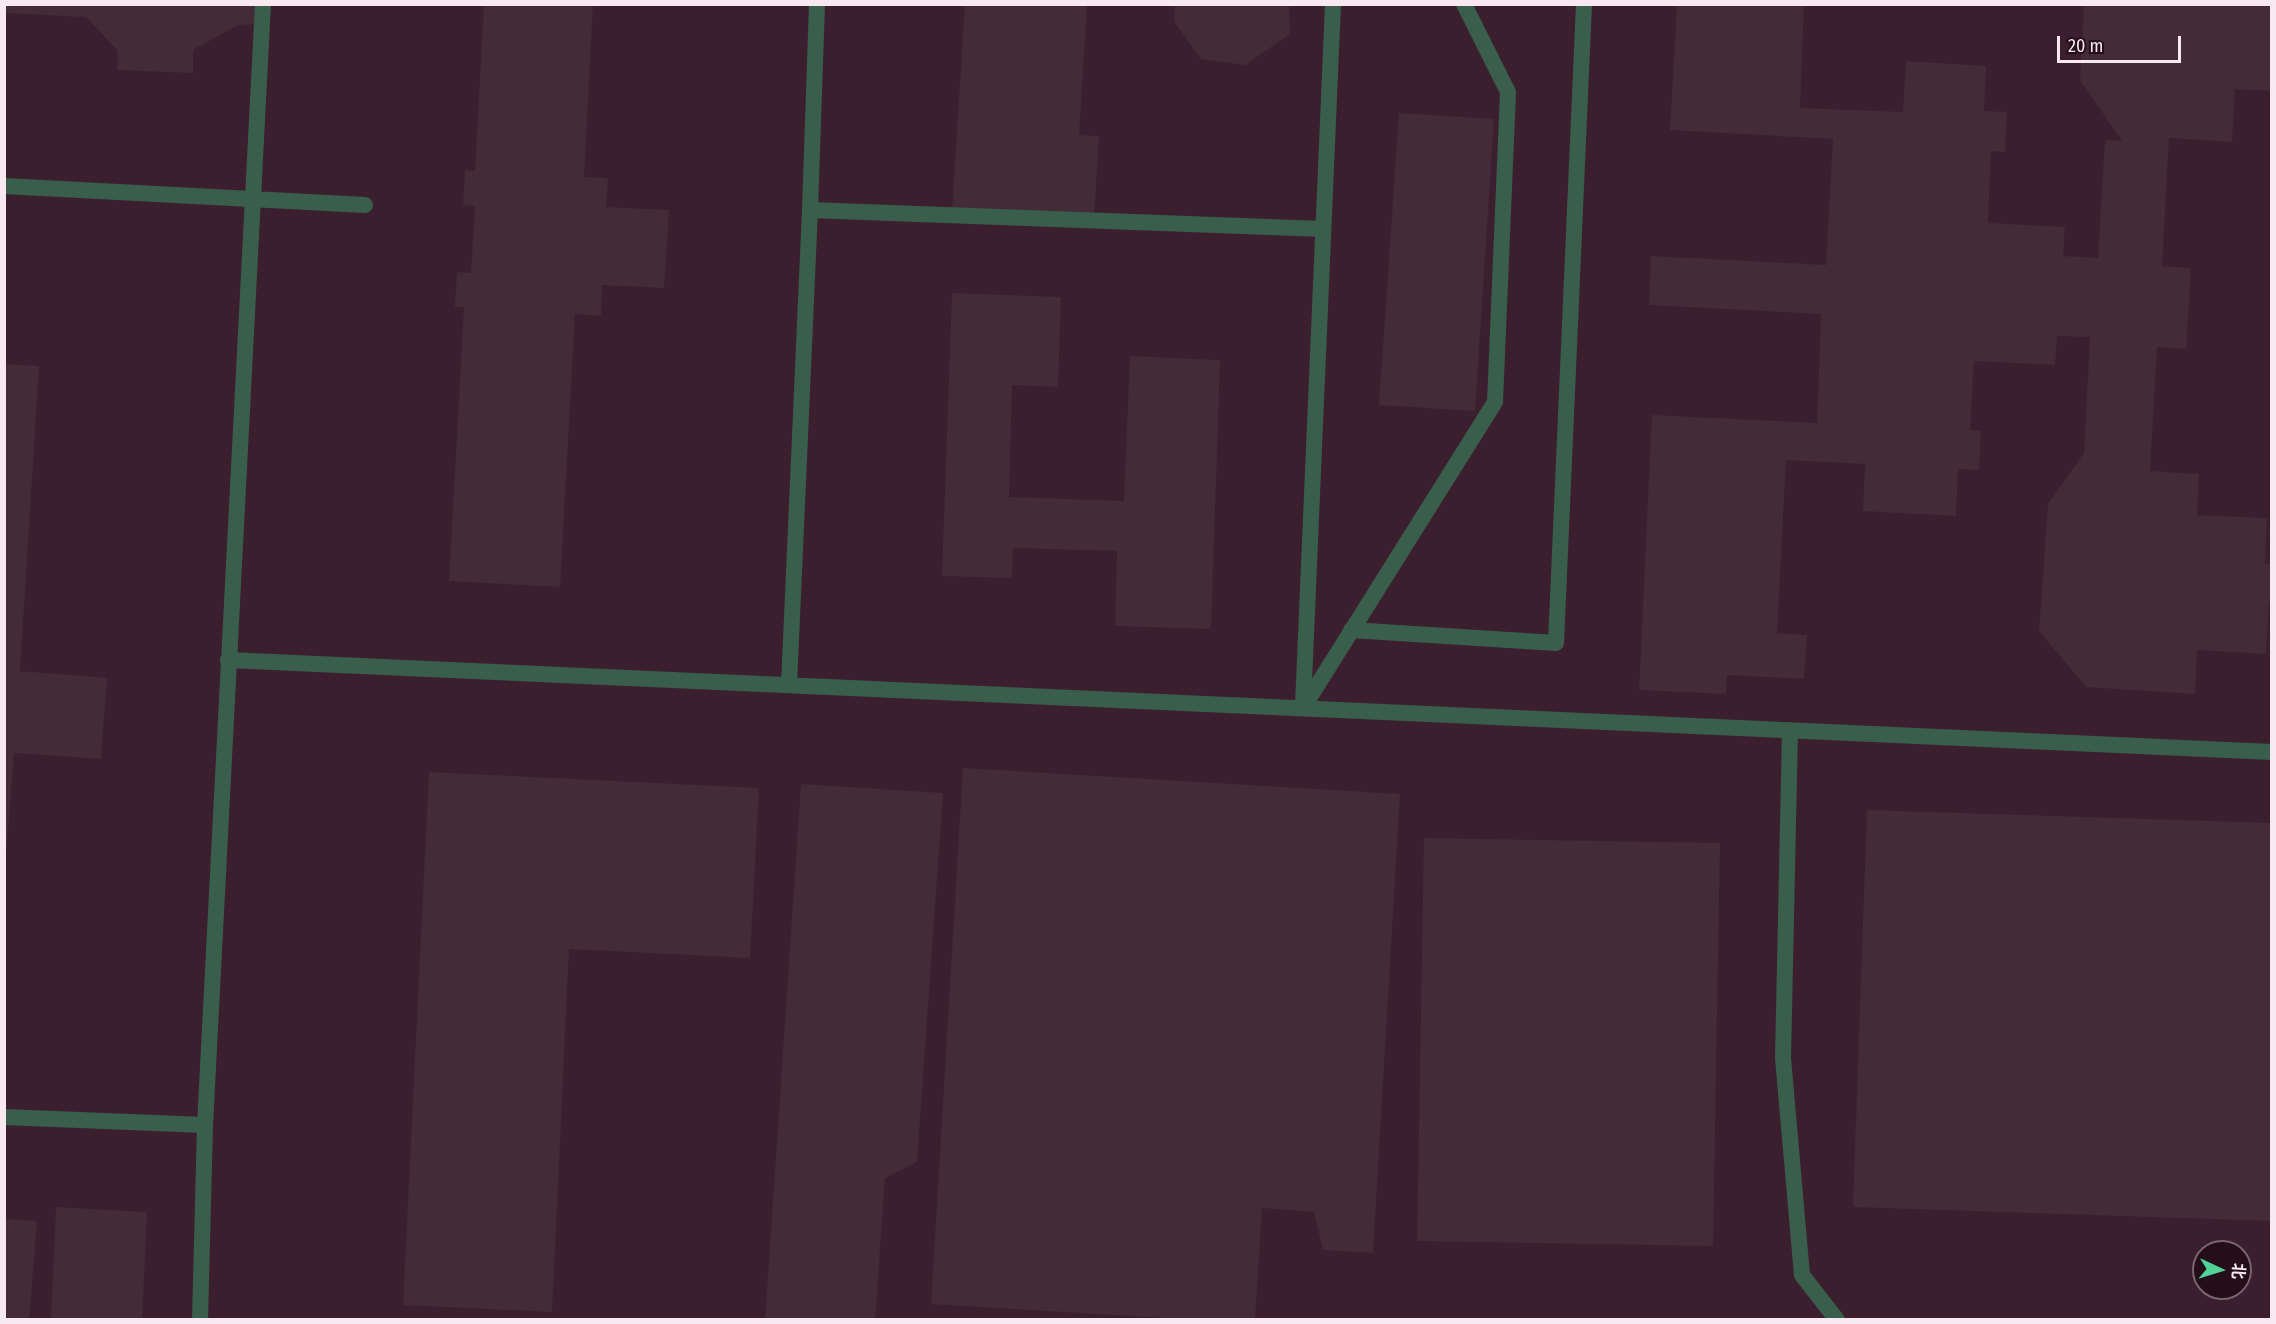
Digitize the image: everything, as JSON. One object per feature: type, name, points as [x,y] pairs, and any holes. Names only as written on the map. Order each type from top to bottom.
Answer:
[{"type":"street","points":[[200,1320],[205,1125],[228,660],[255,198],[263,4]]},
{"type":"street","points":[[789,685],[810,210],[816,4]]},
{"type":"street","points":[[1303,708],[1333,4]]},
{"type":"street","points":[[1303,708],[1495,402],[1508,92],[1464,4]]},
{"type":"street","points":[[1351,630],[1556,643],[1584,4]]},
{"type":"street","points":[[4,186],[365,205]]},
{"type":"street","points":[[810,210],[1323,229]]},
{"type":"street","points":[[228,660],[2271,752]]},
{"type":"street","points":[[1790,730],[1784,1070],[1802,1275],[1837,1320]]},
{"type":"street","points":[[4,1117],[205,1125]]},
{"type":"shaded area","points":[[5,5],[2271,5],[2271,1319],[5,1320]]},
{"type":"building","points":[[4,4],[261,4],[259,24],[238,25],[193,50],[193,73],[117,70],[118,51],[86,17],[4,13]]},
{"type":"building","points":[[484,4],[593,4],[584,177],[608,178],[606,207],[669,210],[664,288],[602,285],[601,316],[575,314],[560,587],[449,581],[464,307],[455,307],[457,272],[471,273],[475,206],[463,205],[465,170],[475,171]]},
{"type":"building","points":[[965,4],[1087,4],[1079,135],[1099,136],[1094,219],[952,210]]},
{"type":"building","points":[[1175,4],[1289,4],[1290,34],[1245,65],[1201,59],[1174,21]]},
{"type":"building","points":[[1677,4],[1804,4],[1800,108],[1903,112],[1906,61],[1986,66],[1984,111],[2007,112],[2005,152],[1991,151],[1988,223],[2065,227],[2063,256],[2098,258],[2105,140],[2122,141],[2080,80],[2084,4],[2272,4],[2272,91],[2235,89],[2232,142],[2169,138],[2162,266],[2191,268],[2186,349],[2157,347],[2150,471],[2199,474],[2197,515],[2267,518],[2265,564],[2272,564],[2272,602],[2269,602],[2266,654],[2197,650],[2195,694],[2086,687],[2039,631],[2048,504],[2084,453],[2090,337],[2057,336],[2055,365],[1974,361],[1970,430],[1981,431],[1979,470],[1958,469],[1956,516],[1863,511],[1865,464],[1786,460],[1777,633],[1807,635],[1804,679],[1727,675],[1726,694],[1639,690],[1652,415],[1817,423],[1821,314],[1649,305],[1651,256],[1826,265],[1833,139],[1670,130]]},
{"type":"building","points":[[1399,113],[1494,119],[1475,411],[1379,405]]},
{"type":"building","points":[[952,293],[1061,297],[1058,387],[1012,385],[1009,497],[1124,501],[1130,356],[1220,360],[1211,629],[1115,626],[1117,551],[1013,548],[1012,578],[942,576]]},
{"type":"building","points":[[4,364],[39,366],[20,671],[107,678],[101,759],[14,753],[6,854],[4,854]]},
{"type":"building","points":[[963,768],[1400,794],[1373,1253],[1323,1250],[1314,1212],[1262,1208],[1255,1320],[1197,1320],[931,1304]]},
{"type":"building","points":[[429,772],[759,788],[750,958],[569,949],[552,1312],[403,1305]]},
{"type":"building","points":[[801,784],[943,793],[917,1162],[885,1178],[875,1320],[765,1320]]},
{"type":"building","points":[[1867,810],[2272,823],[2272,1221],[1853,1207]]},
{"type":"building","points":[[1424,838],[1720,843],[1713,1246],[1417,1241]]},
{"type":"building","points":[[56,1207],[147,1212],[142,1320],[51,1320]]},
{"type":"building","points":[[4,1219],[37,1221],[29,1320],[4,1320]]}]
